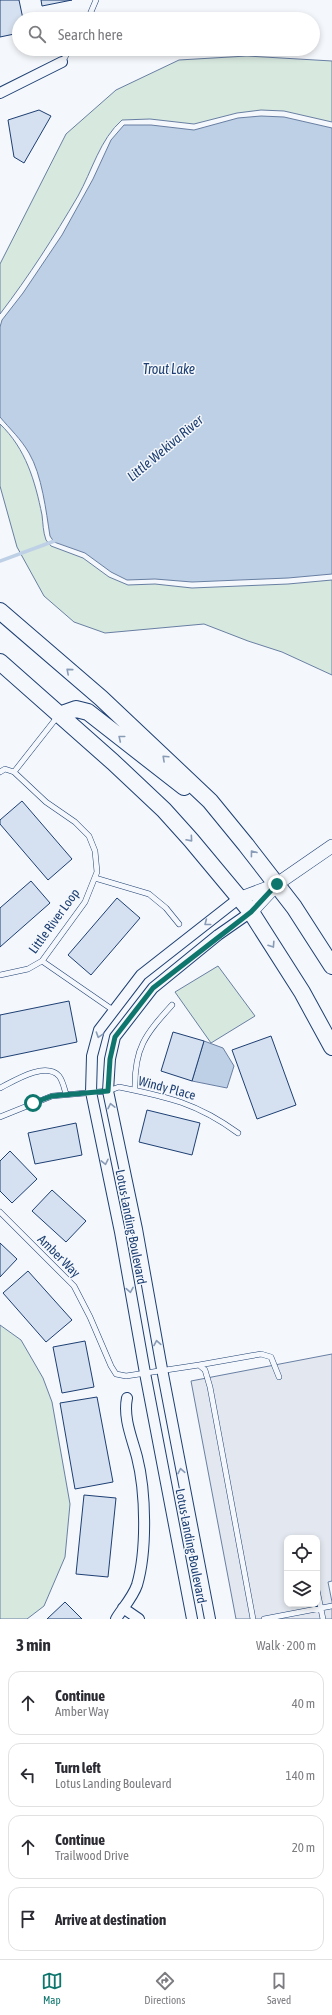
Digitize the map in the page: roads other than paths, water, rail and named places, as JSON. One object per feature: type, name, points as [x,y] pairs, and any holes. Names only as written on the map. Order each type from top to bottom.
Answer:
[{"type":"main road","points":[[0,611],[101,698],[210,801],[277,884],[308,927],[332,966]]},
{"type":"main road","points":[[0,662],[113,762],[164,810],[195,845],[238,899],[251,912],[302,992],[332,1048]]},
{"type":"main road","points":[[59,715],[76,709],[88,712],[178,784],[210,801]]},
{"type":"street","points":[[0,93],[62,62]]},
{"type":"street","points":[[251,912],[277,884],[332,846]]},
{"type":"street","points":[[238,899],[277,884]]},
{"type":"street","name":"Lotus Landing Boulevard","points":[[192,1619],[145,1373],[120,1232],[90,1092],[92,1056],[99,1030],[141,975],[238,899]]},
{"type":"street","name":"Lotus Landing Boulevard","points":[[210,1619],[137,1229],[108,1091],[110,1059],[115,1037],[132,1014],[153,988],[251,912]]},
{"type":"street","points":[[116,1619],[136,1586],[141,1558],[145,1509],[138,1459],[127,1422],[127,1398]]},
{"type":"street","points":[[123,1608],[139,1619]]},
{"type":"lane","points":[[91,12],[96,0]]},
{"type":"lane","points":[[62,62],[66,56]]},
{"type":"lane","points":[[0,772],[5,769],[14,772],[59,715]]},
{"type":"lane","name":"Little River Loop","points":[[0,975],[28,969],[42,961],[84,902],[97,872],[95,851],[89,836],[75,822],[46,802],[14,772]]},
{"type":"lane","points":[[95,878],[149,894],[166,908],[179,924]]},
{"type":"lane","points":[[42,961],[113,1010]]},
{"type":"lane","points":[[135,1090],[134,1070],[143,1040],[172,1005]]},
{"type":"lane","points":[[0,1088],[30,1073],[44,1071],[54,1072],[59,1076],[66,1094]]},
{"type":"lane","name":"Windy Place","points":[[108,1091],[119,1087],[189,1104],[218,1118],[238,1133]]},
{"type":"lane","points":[[0,1117],[52,1096],[108,1091]]},
{"type":"lane","name":"Amber Way","points":[[0,1212],[74,1286],[116,1374],[126,1376],[145,1373]]},
{"type":"lane","points":[[145,1373],[261,1354],[271,1357],[279,1377]]},
{"type":"lane","points":[[198,1365],[205,1370],[210,1387],[253,1619]]},
{"type":"lane","points":[[320,1604],[323,1619]]},
{"type":"lane","points":[[264,1619],[332,1606]]},
{"type":"water","name":"Trout Lake","points":[[261,116],[284,117],[332,128],[332,574],[288,578],[192,582],[155,579],[127,580],[111,572],[85,553],[54,542],[50,536],[43,493],[33,462],[22,443],[0,417],[0,327],[2,320],[23,293],[62,235],[93,179],[111,140],[124,125],[151,125],[194,130],[238,118]]},
{"type":"water","points":[[204,1041],[223,1048],[234,1066],[227,1088],[192,1081]]},
{"type":"waterway","name":"Little Wekiva River","points":[[0,561],[57,540]]}]
